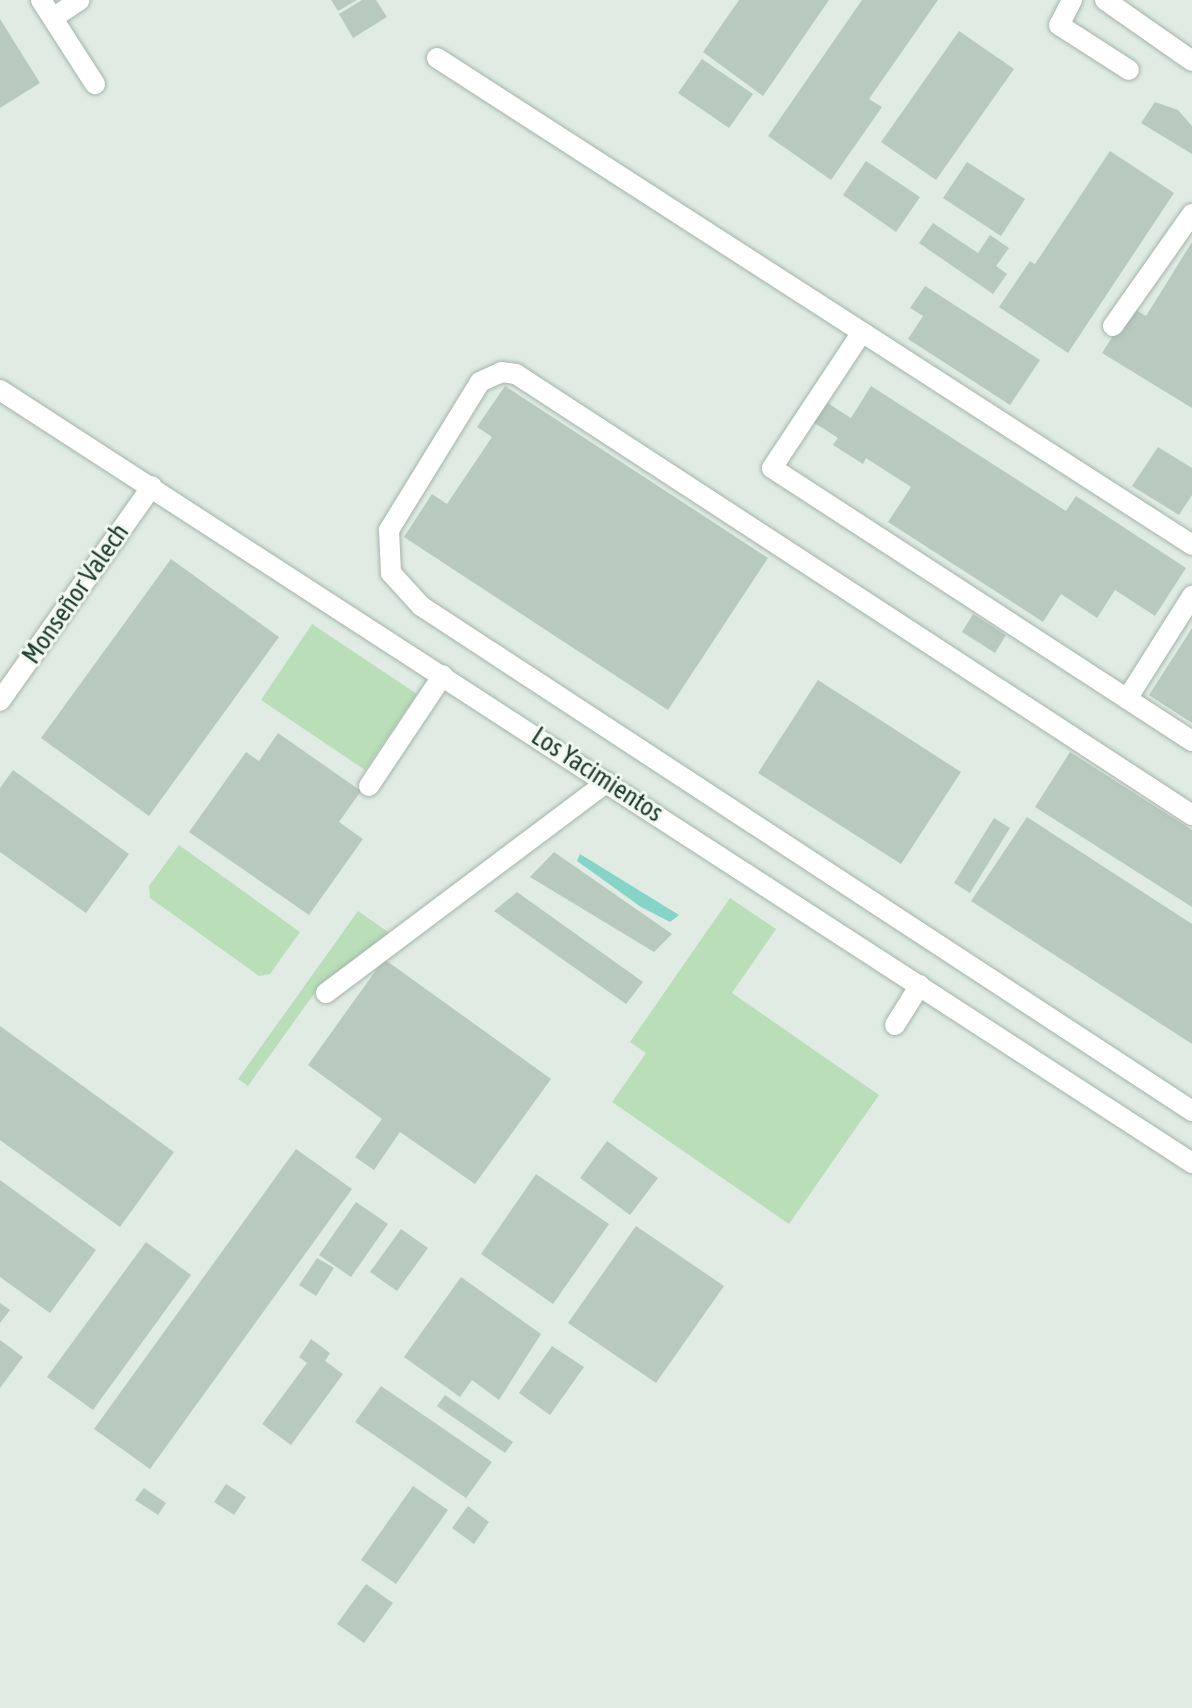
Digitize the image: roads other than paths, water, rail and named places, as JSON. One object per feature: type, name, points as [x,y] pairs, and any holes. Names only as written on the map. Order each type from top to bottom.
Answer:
[{"type":"street","points":[[80,0],[47,9],[95,84]]},
{"type":"street","points":[[1072,0],[1058,19],[1063,30],[1129,70]]},
{"type":"street","points":[[1105,0],[1192,61]]},
{"type":"street","points":[[437,58],[1192,545]]},
{"type":"street","points":[[1113,326],[1192,214]]},
{"type":"street","points":[[862,332],[772,468],[1192,741]]},
{"type":"street","points":[[1192,815],[516,374],[502,372],[480,382],[389,530],[391,573],[421,606],[1192,1111]]},
{"type":"street","name":"Los Yacimientos","points":[[0,390],[1192,1163]]},
{"type":"street","name":"Monseñor Valech","points":[[0,701],[152,486]]},
{"type":"street","points":[[1127,699],[1192,596]]},
{"type":"street","points":[[369,786],[443,675]]},
{"type":"street","points":[[326,993],[607,782]]},
{"type":"street","points":[[895,1025],[920,985]]},
{"type":"water","points":[[580,854],[679,915],[670,922],[641,907],[577,861]]}]
